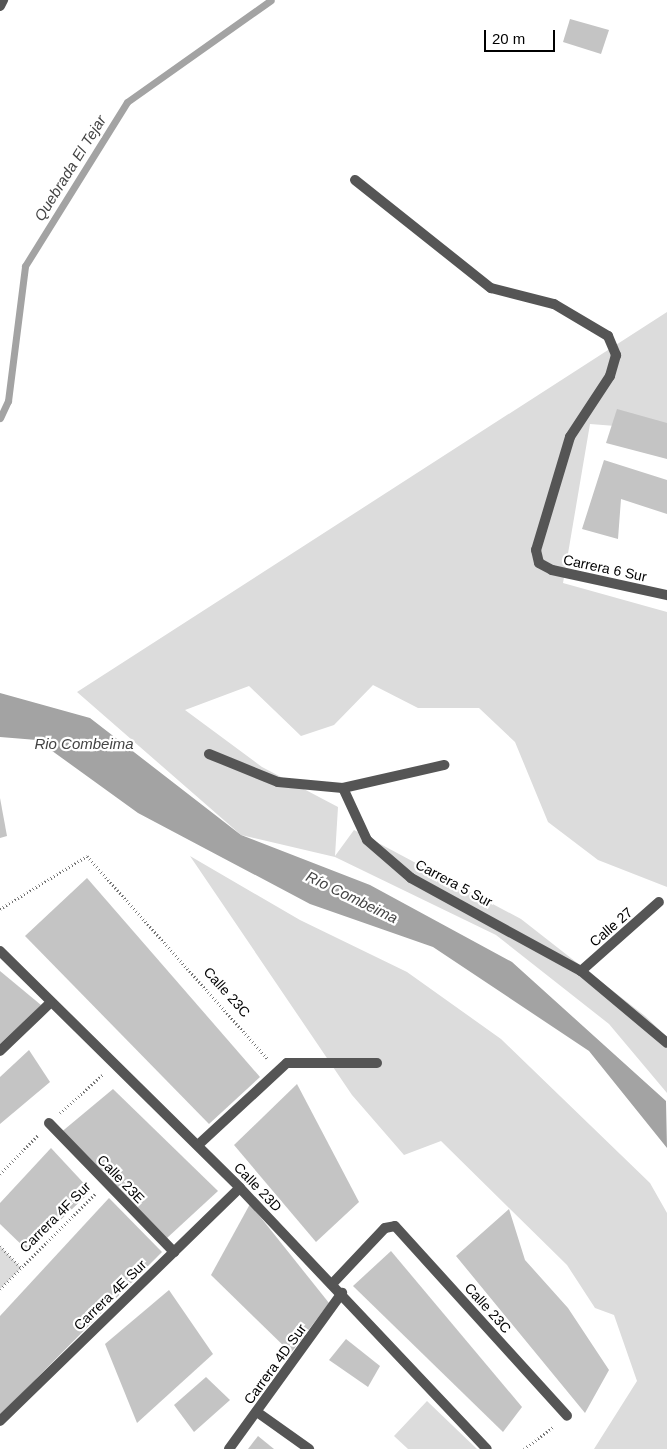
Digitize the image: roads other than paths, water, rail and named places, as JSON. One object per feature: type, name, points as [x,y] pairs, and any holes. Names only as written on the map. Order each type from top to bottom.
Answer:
[{"type":"street","points":[[0,6],[3,0]]},
{"type":"street","name":"Carrera 6 Sur","points":[[355,180],[491,288],[554,304],[608,336],[616,355],[610,376],[570,437],[536,550],[539,564],[552,570],[667,595]]},
{"type":"street","points":[[209,754],[278,782],[343,788],[444,765]]},
{"type":"street","name":"Carrera 5 Sur","points":[[343,788],[367,840],[411,878],[581,971],[667,1043]]},
{"type":"street","name":"Calle 27","points":[[581,971],[659,902]]},
{"type":"street","name":"Calle 23D","points":[[0,951],[50,1003],[198,1145],[488,1449]]},
{"type":"street","points":[[0,1051],[50,1003]]},
{"type":"street","points":[[198,1145],[287,1063],[377,1063]]},
{"type":"street","name":"Calle 23E","points":[[49,1123],[105,1183],[174,1252]]},
{"type":"street","name":"Carrera 4E Sur","points":[[0,1421],[240,1188]]},
{"type":"street","name":"Calle 23C","points":[[332,1284],[386,1228],[395,1226],[567,1416]]},
{"type":"street","name":"Carrera 4D Sur","points":[[229,1449],[342,1294]]},
{"type":"street","points":[[257,1412],[309,1449]]},
{"type":"water","name":"Rio Combeima","points":[[0,693],[90,718],[241,835],[370,885],[512,962],[666,1101],[667,1148],[589,1051],[433,947],[310,904],[138,813],[37,740],[0,737]]},
{"type":"waterway","name":"Quebrada El Tejar","points":[[0,418],[8,401],[25,266],[127,102],[271,0]]},
{"type":"water label","name":"Río Combeima","points":[[352,897]]}]
